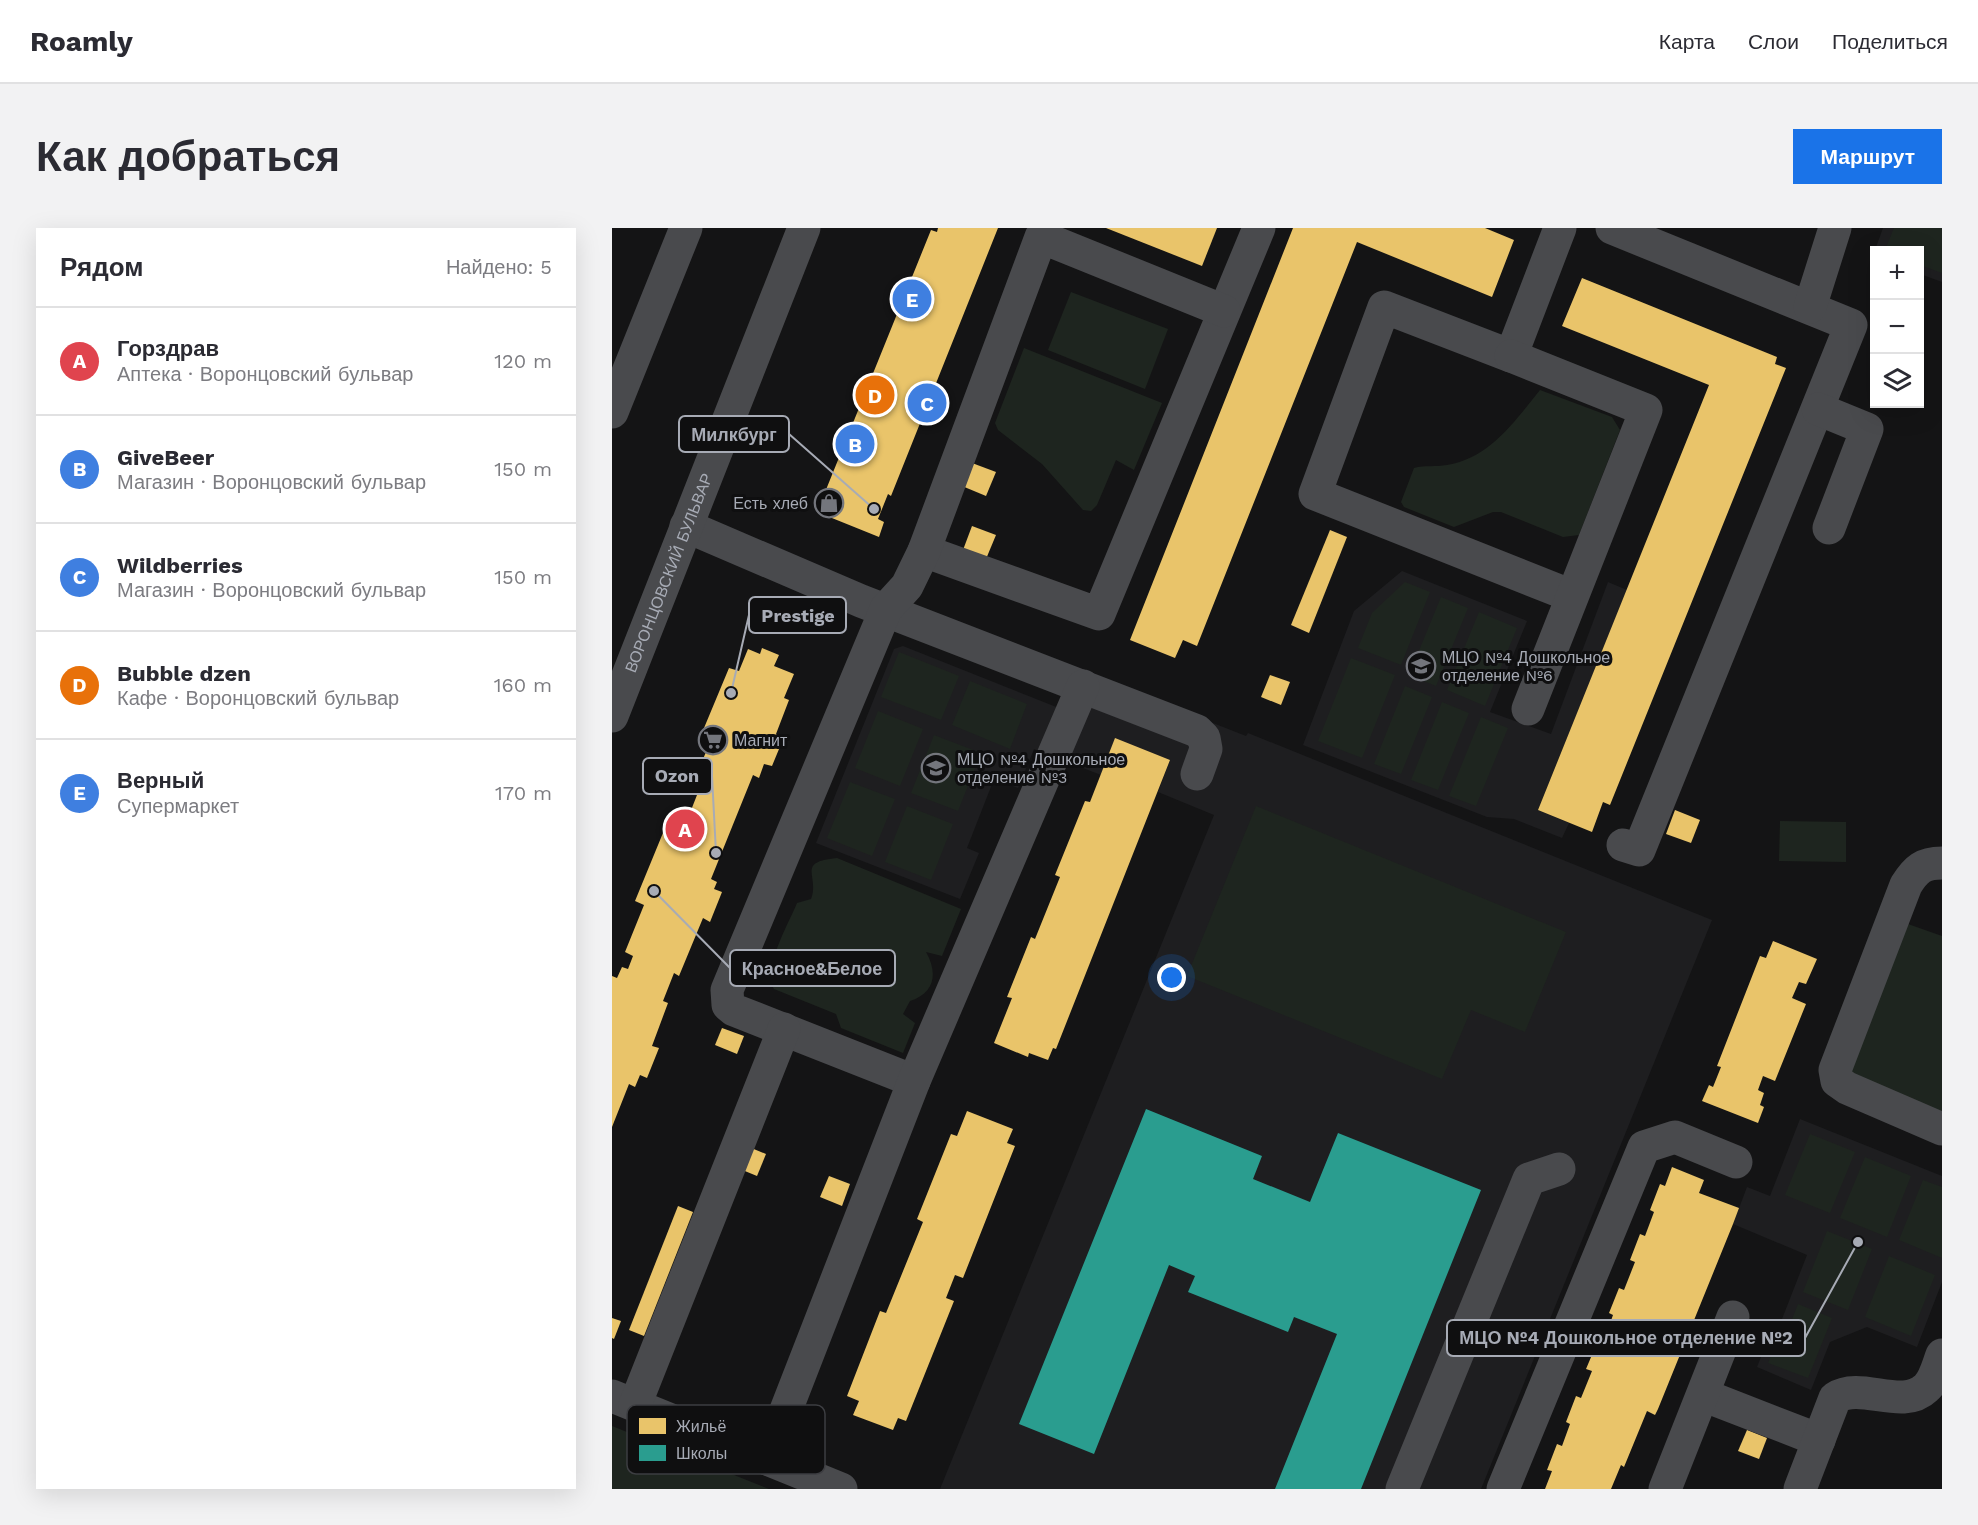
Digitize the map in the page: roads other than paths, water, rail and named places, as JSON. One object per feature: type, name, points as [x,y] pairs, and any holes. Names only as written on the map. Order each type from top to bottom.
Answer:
[{"type":"street","points":[[612,412],[686,228]]},
{"type":"street","name":"ВОРОНЦОВСКИЙ БУЛЬВАР","points":[[612,716],[804,228]]},
{"type":"street","points":[[924,551],[1100,614],[1259,228]]},
{"type":"street","points":[[1511,356],[1560,228]]},
{"type":"street","points":[[1612,228],[1663,238],[1851,325],[1639,850],[1623,845]]},
{"type":"street","points":[[1810,308],[1835,228]]},
{"type":"street","points":[[914,1081],[841,1066],[784,1029],[734,1010],[728,1005],[727,990],[886,609],[907,586],[924,551],[1041,237],[1224,311]]},
{"type":"street","points":[[1528,709],[1646,410],[1384,308],[1315,494],[1572,596]]},
{"type":"street","points":[[1818,409],[1867,429],[1829,528]]},
{"type":"street","points":[[686,526],[886,609],[1197,731],[1204,738],[1206,749],[1197,774]]},
{"type":"street","points":[[788,1405],[914,1081],[1083,686]]},
{"type":"street","points":[[1942,863],[1928,863],[1915,870],[1906,885],[1835,1070],[1837,1081],[1847,1088],[1942,1129]]},
{"type":"street","points":[[624,1401],[784,1029]]},
{"type":"street","points":[[1503,1489],[1644,1147],[1675,1137],[1736,1162]]},
{"type":"street","points":[[1402,1489],[1529,1179],[1559,1170]]},
{"type":"street","points":[[1665,1489],[1733,1317]]},
{"type":"street","points":[[1800,1489],[1835,1398],[1842,1393],[1854,1392],[1899,1397],[1914,1394],[1925,1389],[1932,1380],[1942,1354]]},
{"type":"street","points":[[1703,1395],[1819,1440]]},
{"type":"street","points":[[804,1474],[841,1489]]},
{"type":"place","name":"Верный","points":[[912,299]]},
{"type":"place","name":"Bubble dzen","points":[[875,395]]},
{"type":"place","name":"Wildberries","points":[[927,403]]},
{"type":"place","name":"GiveBeer","points":[[855,444]]},
{"type":"place","name":"Есть хлеб","points":[[829,503]]},
{"type":"place","name":"Милкбург","points":[[874,509]]},
{"type":"place","name":"МЦО №4 Дошкольное отделение №6","points":[[1421,666]]},
{"type":"place","name":"Prestige","points":[[731,693]]},
{"type":"place","name":"Магнит","points":[[713,740]]},
{"type":"place","name":"МЦО №4 Дошкольное отделение №3","points":[[936,768]]},
{"type":"place","name":"Горздрав","points":[[685,829]]},
{"type":"place","name":"Ozon","points":[[716,853]]},
{"type":"place","name":"Красное&Белое","points":[[654,891]]},
{"type":"place","name":"МЦО №4 Дошкольное отделение №2","points":[[1858,1242]]}]
